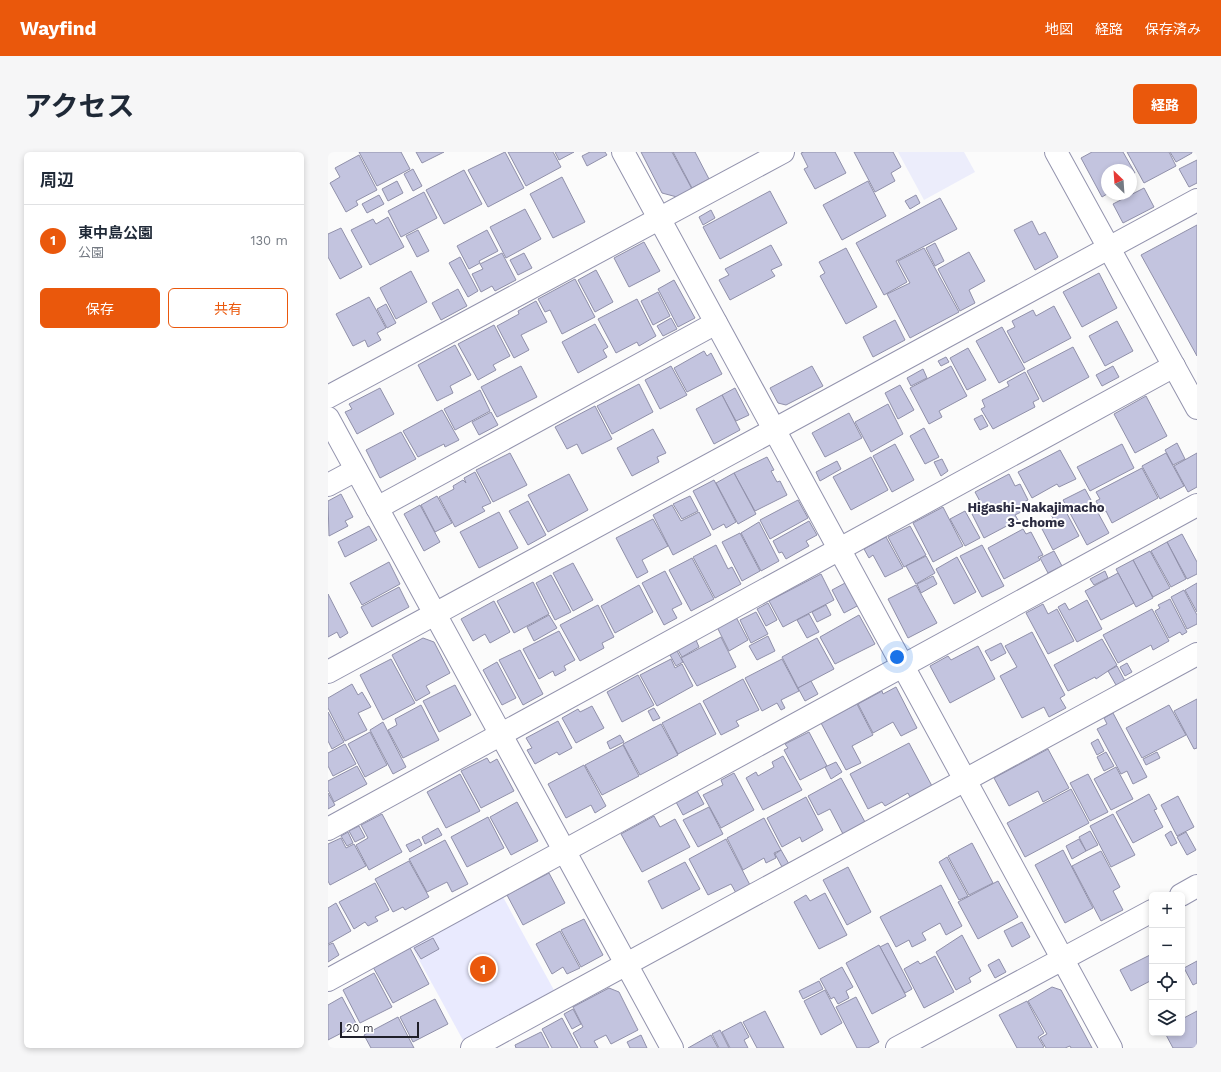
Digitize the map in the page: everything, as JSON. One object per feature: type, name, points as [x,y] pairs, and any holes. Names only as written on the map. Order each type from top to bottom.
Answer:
[{"type":"street","points":[[623,152],[1112,1048]]},
{"type":"street","points":[[328,397],[783,152]]},
{"type":"street","points":[[1056,152],[1197,408]]},
{"type":"street","points":[[328,672],[1197,200]]},
{"type":"street","points":[[377,508],[716,323]]},
{"type":"street","points":[[328,829],[1174,366]]},
{"type":"street","points":[[328,418],[672,1048]]},
{"type":"street","points":[[328,485],[356,470]]},
{"type":"street","points":[[328,980],[1197,505]]},
{"type":"street","points":[[472,1048],[1197,654]]},
{"type":"street","points":[[1185,893],[1197,886]]},
{"type":"street","points":[[897,1048],[1149,913]]},
{"type":"shaded area","points":[[898,152],[964,152],[975,172],[924,200]]},
{"type":"shaded area","points":[[503,897],[555,992],[464,1042],[412,947]]},
{"type":"building","points":[[359,152],[401,152],[410,169],[377,186]]},
{"type":"building","points":[[416,152],[444,152],[422,163]]},
{"type":"building","points":[[505,152],[524,188],[488,207],[468,170]]},
{"type":"building","points":[[508,152],[553,152],[561,167],[526,186]]},
{"type":"building","points":[[555,152],[574,152],[559,160]]},
{"type":"building","points":[[590,152],[605,152],[607,155],[587,166],[582,156]]},
{"type":"building","points":[[641,152],[672,152],[692,189],[677,197],[662,193]]},
{"type":"building","points":[[673,152],[695,152],[709,179],[692,188]]},
{"type":"building","points":[[835,152],[846,173],[815,189],[804,169],[808,167],[801,153]]},
{"type":"building","points":[[854,152],[893,152],[901,167],[891,173],[895,181],[875,192]]},
{"type":"building","points":[[1092,152],[1123,152],[1130,164],[1101,164],[1101,195],[1081,158]]},
{"type":"building","points":[[1127,152],[1169,152],[1176,166],[1144,183],[1137,170],[1137,164],[1134,164]]},
{"type":"building","points":[[1170,152],[1192,152],[1192,153],[1176,162]]},
{"type":"building","points":[[359,155],[377,190],[356,201],[358,205],[346,212],[330,183],[340,177],[335,168]]},
{"type":"building","points":[[1197,160],[1197,183],[1189,187],[1179,169]]},
{"type":"building","points":[[413,169],[422,186],[413,191],[404,174]]},
{"type":"building","points":[[464,170],[482,204],[444,224],[426,190]]},
{"type":"building","points":[[562,177],[585,222],[553,238],[530,194]]},
{"type":"building","points":[[397,181],[403,193],[388,201],[382,189]]},
{"type":"building","points":[[868,181],[886,216],[842,240],[823,205]]},
{"type":"building","points":[[1144,188],[1154,207],[1123,223],[1113,204],[1121,200],[1137,200],[1137,192]]},
{"type":"building","points":[[770,191],[787,223],[720,259],[703,227]]},
{"type":"building","points":[[424,192],[437,218],[401,237],[388,211]]},
{"type":"building","points":[[379,195],[384,204],[367,213],[362,204]]},
{"type":"building","points":[[916,195],[920,203],[910,209],[905,201]]},
{"type":"building","points":[[940,198],[957,229],[896,261],[907,282],[884,295],[856,243]]},
{"type":"building","points":[[525,209],[541,239],[506,258],[490,227]]},
{"type":"building","points":[[711,210],[715,218],[703,225],[699,217]]},
{"type":"building","points":[[388,217],[404,247],[370,265],[351,230],[373,219],[376,224]]},
{"type":"building","points":[[1032,221],[1039,235],[1045,232],[1058,257],[1035,270],[1014,230]]},
{"type":"building","points":[[1197,225],[1197,356],[1141,255]]},
{"type":"building","points":[[341,228],[362,267],[340,279],[328,257],[328,234]]},
{"type":"building","points":[[418,230],[429,251],[417,257],[406,236]]},
{"type":"building","points":[[487,230],[498,251],[479,261],[480,263],[469,269],[457,246]]},
{"type":"building","points":[[644,242],[660,271],[629,287],[614,258]]},
{"type":"building","points":[[935,243],[944,261],[935,266],[926,248]]},
{"type":"building","points":[[771,245],[782,265],[771,270],[775,276],[730,300],[719,280],[729,275],[725,269]]},
{"type":"building","points":[[846,248],[877,307],[846,324],[820,276],[825,273],[819,262]]},
{"type":"building","points":[[924,248],[959,312],[910,338],[887,294],[910,283],[898,261]]},
{"type":"building","points":[[969,252],[985,281],[969,290],[975,303],[960,311],[938,269]]},
{"type":"building","points":[[502,253],[516,280],[495,291],[492,286],[481,292],[472,274],[483,269],[480,264]]},
{"type":"building","points":[[524,253],[532,268],[518,275],[510,260]]},
{"type":"building","points":[[460,257],[478,291],[468,297],[449,263]]},
{"type":"building","points":[[596,270],[613,302],[595,312],[578,280]]},
{"type":"building","points":[[411,271],[427,302],[396,319],[380,288]]},
{"type":"building","points":[[1099,273],[1117,308],[1082,327],[1063,292]]},
{"type":"building","points":[[575,279],[595,317],[562,334],[550,310],[545,312],[538,299]]},
{"type":"building","points":[[674,280],[695,318],[678,327],[658,289]]},
{"type":"building","points":[[458,289],[467,306],[441,320],[432,303]]},
{"type":"building","points":[[658,292],[670,316],[653,325],[641,301]]},
{"type":"building","points":[[369,297],[386,328],[377,333],[381,340],[368,347],[365,340],[353,346],[336,314]]},
{"type":"building","points":[[637,299],[656,336],[639,346],[637,342],[616,353],[598,319]]},
{"type":"building","points":[[536,301],[547,322],[521,335],[529,350],[514,358],[497,326],[519,314],[518,311]]},
{"type":"building","points":[[386,304],[396,323],[387,328],[377,309]]},
{"type":"building","points":[[1054,306],[1071,338],[1024,363],[1007,331],[1015,327],[1012,321],[1033,310],[1036,316]]},
{"type":"building","points":[[671,318],[677,329],[663,336],[657,326]]},
{"type":"building","points":[[895,320],[905,340],[873,357],[863,337]]},
{"type":"building","points":[[1117,321],[1133,351],[1105,366],[1089,336]]},
{"type":"building","points":[[595,324],[608,347],[603,350],[607,357],[578,373],[562,342]]},
{"type":"building","points":[[494,325],[510,356],[493,365],[496,370],[478,380],[458,344]]},
{"type":"building","points":[[1002,327],[1025,369],[999,383],[976,341]]},
{"type":"building","points":[[455,345],[471,375],[450,386],[453,393],[437,401],[418,365]]},
{"type":"building","points":[[1073,347],[1089,377],[1043,402],[1027,371]]},
{"type":"building","points":[[968,348],[986,380],[967,390],[950,358]]},
{"type":"building","points":[[704,351],[707,356],[711,353],[722,374],[687,392],[674,368]]},
{"type":"building","points":[[946,357],[949,362],[941,366],[938,361]]},
{"type":"building","points":[[521,366],[537,397],[497,417],[481,387]]},
{"type":"building","points":[[671,366],[687,395],[660,409],[645,380]]},
{"type":"building","points":[[812,366],[823,386],[786,405],[778,403],[770,388]]},
{"type":"building","points":[[951,366],[967,396],[939,411],[942,417],[929,424],[910,388]]},
{"type":"building","points":[[1113,366],[1119,377],[1102,386],[1096,375]]},
{"type":"building","points":[[923,369],[927,378],[911,386],[907,378]]},
{"type":"building","points":[[1025,372],[1039,399],[1033,402],[1035,407],[993,429],[981,409],[985,407],[982,400],[1009,386],[1007,382]]},
{"type":"building","points":[[639,384],[653,412],[612,434],[597,406]]},
{"type":"building","points":[[900,385],[914,410],[898,419],[885,393]]},
{"type":"building","points":[[380,388],[394,414],[357,434],[345,412],[352,409],[349,404]]},
{"type":"building","points":[[735,388],[749,415],[736,421],[722,395]]},
{"type":"building","points":[[480,390],[490,411],[455,430],[444,409]]},
{"type":"building","points":[[722,395],[740,430],[714,444],[696,409]]},
{"type":"building","points":[[1146,396],[1167,436],[1135,453],[1114,414]]},
{"type":"building","points":[[888,404],[903,434],[871,452],[855,422]]},
{"type":"building","points":[[595,406],[612,439],[582,454],[577,444],[567,449],[555,427]]},
{"type":"building","points":[[442,410],[459,440],[445,447],[444,444],[418,457],[403,431]]},
{"type":"building","points":[[491,412],[498,425],[479,435],[472,422]]},
{"type":"building","points":[[849,413],[862,438],[825,457],[812,433]]},
{"type":"building","points":[[982,415],[988,426],[980,430],[974,419]]},
{"type":"building","points":[[924,428],[939,457],[925,464],[910,436]]},
{"type":"building","points":[[653,429],[666,453],[657,457],[659,462],[632,476],[617,448]]},
{"type":"building","points":[[401,432],[416,459],[380,478],[366,450]]},
{"type":"building","points":[[1177,443],[1185,459],[1173,465],[1165,450]]},
{"type":"building","points":[[895,444],[914,480],[892,492],[873,456]]},
{"type":"building","points":[[1122,444],[1134,468],[1090,491],[1077,467]]},
{"type":"building","points":[[1060,450],[1076,479],[1059,487],[1057,484],[1032,498],[1018,472]]},
{"type":"building","points":[[510,453],[527,485],[493,502],[476,470]]},
{"type":"building","points":[[1166,453],[1184,486],[1160,499],[1142,466]]},
{"type":"building","points":[[1197,453],[1197,487],[1188,492],[1174,466]]},
{"type":"building","points":[[767,457],[774,470],[771,471],[777,482],[780,481],[787,495],[755,511],[734,473]]},
{"type":"building","points":[[871,457],[888,490],[851,510],[833,477]]},
{"type":"building","points":[[942,459],[948,471],[941,476],[934,462]]},
{"type":"building","points":[[837,461],[841,469],[820,481],[816,472]]},
{"type":"building","points":[[1142,468],[1158,498],[1112,523],[1106,511],[1102,513],[1096,501],[1100,499],[1096,492]]},
{"type":"building","points":[[475,472],[491,503],[482,507],[485,511],[455,527],[439,497],[454,489],[453,486],[463,480],[466,483],[464,478]]},
{"type":"building","points":[[734,473],[756,514],[738,524],[716,483]]},
{"type":"building","points":[[569,474],[588,510],[548,532],[528,495]]},
{"type":"building","points":[[1009,474],[1015,486],[1020,484],[1028,500],[1024,502],[1027,509],[1015,515],[1018,520],[984,538],[972,514],[983,507],[975,492]]},
{"type":"building","points":[[714,480],[736,522],[726,528],[724,524],[713,530],[693,491]]},
{"type":"building","points":[[1085,489],[1109,533],[1087,545],[1063,500]]},
{"type":"building","points":[[341,494],[353,517],[345,521],[348,526],[329,536],[328,501]]},
{"type":"building","points":[[437,496],[452,523],[435,532],[421,505]]},
{"type":"building","points":[[690,496],[698,511],[682,519],[673,504]]},
{"type":"building","points":[[798,500],[808,518],[770,539],[760,520]]},
{"type":"building","points":[[528,501],[546,535],[528,545],[509,511]]},
{"type":"building","points":[[420,505],[440,542],[424,551],[404,514]]},
{"type":"building","points":[[672,505],[681,521],[699,512],[711,535],[673,555],[653,515]]},
{"type":"building","points":[[943,507],[963,546],[933,562],[913,523]]},
{"type":"building","points":[[1064,508],[1079,536],[1053,550],[1041,527],[1053,518],[1051,515]]},
{"type":"building","points":[[965,511],[980,538],[965,546],[950,519]]},
{"type":"building","points":[[499,512],[518,548],[479,568],[460,532]]},
{"type":"building","points":[[653,519],[668,546],[642,560],[648,572],[637,578],[616,538]]},
{"type":"building","points":[[809,521],[817,535],[806,541],[809,546],[786,559],[782,552],[779,553],[773,541]]},
{"type":"building","points":[[759,522],[779,561],[761,571],[741,533]]},
{"type":"building","points":[[369,526],[377,540],[345,557],[338,542]]},
{"type":"building","points":[[910,526],[926,555],[904,567],[888,537]]},
{"type":"building","points":[[1023,529],[1026,534],[1031,532],[1043,555],[1038,557],[1040,560],[1004,579],[988,548]]},
{"type":"building","points":[[740,533],[760,571],[742,581],[722,542]]},
{"type":"building","points":[[1182,534],[1197,562],[1197,574],[1187,579],[1167,542]]},
{"type":"building","points":[[886,537],[903,568],[885,577],[873,555],[869,558],[864,549]]},
{"type":"building","points":[[1167,542],[1186,579],[1171,587],[1151,551]]},
{"type":"building","points":[[716,545],[728,569],[732,567],[741,584],[715,598],[693,557]]},
{"type":"building","points":[[982,545],[1004,586],[982,597],[960,556]]},
{"type":"building","points":[[1054,551],[1062,566],[1048,573],[1040,558]]},
{"type":"building","points":[[1150,551],[1170,588],[1153,597],[1133,560]]},
{"type":"building","points":[[926,556],[935,573],[916,584],[906,566]]},
{"type":"building","points":[[957,557],[976,592],[954,604],[936,569]]},
{"type":"building","points":[[692,558],[714,599],[691,611],[669,570]]},
{"type":"building","points":[[1133,560],[1153,598],[1136,607],[1116,569]]},
{"type":"building","points":[[389,562],[400,584],[362,605],[350,583]]},
{"type":"building","points":[[573,563],[593,600],[573,611],[553,573]]},
{"type":"building","points":[[665,571],[682,604],[672,609],[677,618],[664,625],[642,583]]},
{"type":"building","points":[[1105,571],[1108,578],[1094,585],[1090,579]]},
{"type":"building","points":[[1118,573],[1134,603],[1101,620],[1085,591]]},
{"type":"building","points":[[821,574],[834,600],[783,627],[769,601]]},
{"type":"building","points":[[551,575],[571,612],[555,620],[536,583]]},
{"type":"building","points":[[933,576],[937,584],[921,593],[917,584]]},
{"type":"building","points":[[533,582],[549,614],[514,633],[497,601]]},
{"type":"building","points":[[847,582],[859,605],[844,613],[832,590]]},
{"type":"building","points":[[1197,583],[1197,612],[1185,590]]},
{"type":"building","points":[[639,585],[653,612],[615,633],[601,606]]},
{"type":"building","points":[[916,585],[937,623],[908,638],[888,599]]},
{"type":"building","points":[[399,587],[409,607],[372,627],[361,607]]},
{"type":"building","points":[[1184,590],[1197,615],[1197,624],[1187,629],[1171,597]]},
{"type":"building","points":[[328,594],[348,633],[340,638],[337,632],[328,637]]},
{"type":"building","points":[[1170,599],[1187,632],[1182,635],[1180,632],[1169,638],[1155,611],[1160,608],[1158,605]]},
{"type":"building","points":[[1087,600],[1102,629],[1077,642],[1058,607],[1065,603],[1069,610]]},
{"type":"building","points":[[494,601],[510,632],[490,643],[485,634],[473,641],[461,619]]},
{"type":"building","points":[[768,603],[777,620],[766,626],[757,609]]},
{"type":"building","points":[[1043,604],[1048,614],[1057,609],[1074,641],[1048,654],[1026,613]]},
{"type":"building","points":[[598,605],[614,637],[602,643],[604,648],[580,661],[560,625]]},
{"type":"building","points":[[826,605],[831,615],[817,622],[812,612]]},
{"type":"building","points":[[1152,609],[1169,641],[1153,650],[1151,645],[1118,663],[1103,635]]},
{"type":"building","points":[[756,612],[768,634],[751,643],[740,620]]},
{"type":"building","points":[[809,614],[819,632],[807,638],[797,620]]},
{"type":"building","points":[[549,615],[557,628],[534,641],[527,627]]},
{"type":"building","points":[[859,615],[875,644],[835,664],[820,637]]},
{"type":"building","points":[[736,617],[748,640],[729,651],[717,627]]},
{"type":"building","points":[[559,631],[575,660],[564,666],[566,670],[555,676],[553,671],[539,679],[523,649]]},
{"type":"building","points":[[1032,632],[1065,695],[1060,698],[1066,708],[1049,717],[1044,707],[1022,718],[1000,676],[1017,667],[1005,646]]},
{"type":"building","points":[[768,636],[775,651],[757,660],[749,646]]},
{"type":"building","points":[[721,637],[736,667],[697,686],[681,658]]},
{"type":"building","points":[[423,638],[434,642],[450,673],[426,686],[430,693],[416,701],[392,655]]},
{"type":"building","points":[[817,638],[834,669],[798,688],[782,657]]},
{"type":"building","points":[[1102,639],[1117,665],[1096,679],[1095,677],[1068,691],[1054,665]]},
{"type":"building","points":[[696,640],[699,647],[682,657],[678,650]]},
{"type":"building","points":[[1001,643],[1006,653],[991,661],[985,651]]},
{"type":"building","points":[[978,646],[995,679],[950,703],[930,666],[948,656],[951,660]]},
{"type":"building","points":[[520,650],[543,694],[523,705],[499,660]]},
{"type":"building","points":[[677,651],[683,662],[676,666],[670,655]]},
{"type":"building","points":[[391,659],[415,703],[383,720],[360,675]]},
{"type":"building","points":[[671,659],[675,668],[682,664],[693,686],[657,706],[640,675]]},
{"type":"building","points":[[782,659],[799,691],[781,700],[785,708],[781,710],[777,703],[762,711],[745,678]]},
{"type":"building","points":[[497,662],[516,698],[502,705],[483,670]]},
{"type":"building","points":[[1127,663],[1132,672],[1125,676],[1120,667]]},
{"type":"building","points":[[1117,666],[1125,681],[1116,685],[1108,671]]},
{"type":"building","points":[[638,675],[654,705],[622,722],[607,692]]},
{"type":"building","points":[[743,679],[759,710],[736,721],[739,726],[721,735],[703,701]]},
{"type":"building","points":[[811,681],[818,694],[805,701],[798,688]]},
{"type":"building","points":[[352,684],[358,695],[362,692],[371,707],[358,713],[367,730],[345,741],[328,708],[328,698]]},
{"type":"building","points":[[455,685],[471,715],[439,732],[423,701]]},
{"type":"building","points":[[896,687],[917,728],[901,736],[893,722],[873,733],[858,704],[882,691],[883,694]]},
{"type":"building","points":[[1197,699],[1197,748],[1194,749],[1174,711]]},
{"type":"building","points":[[700,703],[716,734],[678,754],[662,723]]},
{"type":"building","points":[[857,704],[873,735],[852,746],[861,763],[846,770],[821,723]]},
{"type":"building","points":[[421,705],[439,740],[403,758],[388,730],[397,725],[395,719]]},
{"type":"building","points":[[1169,705],[1186,735],[1142,758],[1126,728]]},
{"type":"building","points":[[592,706],[604,728],[576,743],[562,718],[578,709],[580,712]]},
{"type":"building","points":[[654,708],[660,718],[653,721],[648,711]]},
{"type":"building","points":[[328,712],[344,742],[332,749],[328,741]]},
{"type":"building","points":[[1113,713],[1147,777],[1133,784],[1127,771],[1121,774],[1097,729],[1107,724],[1104,718]]},
{"type":"building","points":[[558,721],[572,748],[559,755],[557,752],[535,764],[527,750],[532,748],[526,738]]},
{"type":"building","points":[[383,722],[406,767],[393,774],[370,730]]},
{"type":"building","points":[[661,724],[678,755],[640,775],[623,744]]},
{"type":"building","points":[[370,732],[387,765],[365,777],[348,744]]},
{"type":"building","points":[[809,732],[827,766],[800,780],[784,750],[788,748],[785,744]]},
{"type":"building","points":[[620,735],[624,742],[610,749],[607,742]]},
{"type":"building","points":[[1098,739],[1104,751],[1097,755],[1091,743]]},
{"type":"building","points":[[909,743],[932,786],[910,797],[908,793],[885,806],[882,802],[868,809],[850,774]]},
{"type":"building","points":[[345,744],[356,764],[333,776],[328,766],[328,753]]},
{"type":"building","points":[[623,745],[639,776],[602,795],[585,765]]},
{"type":"building","points":[[1048,749],[1069,788],[1043,802],[1038,791],[1009,806],[994,778]]},
{"type":"building","points":[[1106,752],[1114,766],[1104,771],[1097,757]]},
{"type":"building","points":[[1157,752],[1160,758],[1146,765],[1143,759]]},
{"type":"building","points":[[783,756],[802,790],[763,810],[746,778],[756,772],[758,776],[774,767],[772,762]]},
{"type":"building","points":[[487,758],[490,763],[497,759],[514,791],[481,808],[461,771]]},
{"type":"building","points":[[836,762],[842,772],[831,779],[825,767]]},
{"type":"building","points":[[584,765],[606,806],[595,813],[591,805],[566,818],[548,784]]},
{"type":"building","points":[[357,766],[367,784],[334,802],[328,790],[328,781]]},
{"type":"building","points":[[1116,767],[1133,799],[1111,810],[1094,779]]},
{"type":"building","points":[[734,773],[754,810],[721,828],[703,795],[723,785],[721,780]]},
{"type":"building","points":[[460,774],[480,811],[446,828],[427,792]]},
{"type":"building","points":[[1088,774],[1108,812],[1090,821],[1070,783]]},
{"type":"building","points":[[841,778],[865,822],[843,834],[830,809],[818,815],[808,796]]},
{"type":"building","points":[[1071,789],[1089,823],[1025,857],[1007,823]]},
{"type":"building","points":[[697,791],[704,804],[683,815],[676,802]]},
{"type":"building","points":[[328,793],[335,805],[328,809]]},
{"type":"building","points":[[1149,794],[1157,809],[1154,810],[1163,827],[1133,843],[1116,812]]},
{"type":"building","points":[[1178,796],[1194,827],[1177,836],[1161,805]]},
{"type":"building","points":[[806,797],[823,830],[802,842],[800,837],[782,847],[767,818]]},
{"type":"building","points":[[517,802],[538,841],[511,855],[490,817]]},
{"type":"building","points":[[709,807],[723,834],[698,847],[683,820]]},
{"type":"building","points":[[382,814],[402,852],[369,870],[356,845],[368,838],[361,825]]},
{"type":"building","points":[[1113,814],[1135,855],[1111,867],[1090,826]]},
{"type":"building","points":[[654,816],[660,827],[675,819],[690,847],[642,872],[621,834]]},
{"type":"building","points":[[488,817],[504,848],[467,867],[451,837]]},
{"type":"building","points":[[764,818],[781,850],[774,853],[776,858],[766,863],[764,858],[743,870],[727,838]]},
{"type":"building","points":[[359,826],[365,837],[355,842],[349,831]]},
{"type":"building","points":[[438,828],[442,835],[425,844],[422,837]]},
{"type":"building","points":[[1090,831],[1098,845],[1086,851],[1079,837]]},
{"type":"building","points":[[1171,831],[1177,843],[1171,846],[1165,835]]},
{"type":"building","points":[[348,832],[353,843],[347,846],[341,836]]},
{"type":"building","points":[[1186,832],[1196,850],[1187,855],[1177,837]]},
{"type":"building","points":[[341,838],[346,848],[354,844],[366,866],[330,885],[328,881],[328,844]]},
{"type":"building","points":[[419,839],[422,845],[410,852],[406,845]]},
{"type":"building","points":[[726,839],[750,885],[736,893],[731,884],[708,895],[689,859]]},
{"type":"building","points":[[1079,839],[1086,851],[1072,859],[1066,846]]},
{"type":"building","points":[[445,840],[468,884],[452,892],[447,882],[427,892],[409,859]]},
{"type":"building","points":[[972,843],[993,883],[969,895],[948,856]]},
{"type":"building","points":[[781,850],[789,864],[782,867],[775,854]]},
{"type":"building","points":[[1063,850],[1093,908],[1065,923],[1035,865]]},
{"type":"building","points":[[1101,851],[1120,887],[1113,891],[1123,910],[1101,921],[1072,866]]},
{"type":"building","points":[[947,857],[968,896],[959,900],[939,862]]},
{"type":"building","points":[[409,861],[429,897],[405,910],[403,907],[393,912],[375,879]]},
{"type":"building","points":[[685,862],[700,889],[662,909],[648,881]]},
{"type":"building","points":[[848,867],[871,912],[847,925],[823,880]]},
{"type":"building","points":[[549,873],[565,903],[523,925],[507,895]]},
{"type":"building","points":[[998,881],[1018,917],[978,939],[958,902]]},
{"type":"building","points":[[375,883],[389,910],[375,917],[378,921],[368,926],[365,922],[354,929],[339,902]]},
{"type":"building","points":[[941,885],[962,926],[946,935],[940,923],[922,933],[926,940],[912,947],[909,940],[896,947],[880,917]]},
{"type":"building","points":[[825,893],[847,935],[819,949],[794,902],[806,895],[810,901]]},
{"type":"building","points":[[336,903],[351,931],[328,944],[328,908]]},
{"type":"building","points":[[584,919],[603,955],[581,967],[561,930]]},
{"type":"building","points":[[1022,922],[1030,937],[1012,947],[1004,931]]},
{"type":"building","points":[[560,931],[580,968],[567,974],[563,967],[552,974],[536,944]]},
{"type":"building","points":[[962,935],[981,971],[969,978],[971,982],[956,990],[936,952]]},
{"type":"building","points":[[433,938],[439,949],[421,959],[414,948]]},
{"type":"building","points":[[333,943],[339,955],[328,962],[328,945]]},
{"type":"building","points":[[888,943],[912,989],[905,993],[880,947]]},
{"type":"building","points":[[879,945],[906,996],[872,1014],[846,963]]},
{"type":"building","points":[[410,948],[429,984],[393,1003],[373,967]]},
{"type":"building","points":[[935,956],[954,992],[924,1008],[904,969],[918,961],[920,964]]},
{"type":"building","points":[[1149,956],[1149,982],[1131,991],[1120,970]]},
{"type":"building","points":[[999,959],[1006,972],[995,978],[988,965]]},
{"type":"building","points":[[1197,961],[1197,983],[1193,985],[1185,967]]},
{"type":"building","points":[[842,967],[853,987],[846,991],[849,998],[838,1004],[834,997],[831,999],[820,979]]},
{"type":"building","points":[[374,973],[392,1007],[360,1023],[343,990]]},
{"type":"building","points":[[819,981],[823,989],[803,999],[799,991]]},
{"type":"building","points":[[1052,987],[1061,990],[1092,1048],[1071,1048],[1070,1046],[1065,1048],[1046,1048],[1040,1038],[1047,1034],[1028,1001]]},
{"type":"building","points":[[609,988],[619,992],[638,1030],[611,1044],[606,1035],[594,1041],[598,1048],[581,1048],[573,1033],[583,1027],[573,1007]]},
{"type":"building","points":[[825,990],[842,1023],[821,1035],[804,1001]]},
{"type":"building","points":[[342,997],[357,1025],[328,1040],[328,1005]]},
{"type":"building","points":[[856,997],[879,1042],[868,1048],[857,1048],[836,1007]]},
{"type":"building","points":[[435,999],[448,1024],[413,1042],[400,1017]]},
{"type":"building","points":[[1027,1001],[1044,1033],[1038,1037],[1044,1047],[1042,1048],[1017,1048],[999,1015]]},
{"type":"building","points":[[573,1009],[581,1024],[572,1029],[564,1014]]},
{"type":"building","points":[[765,1011],[784,1048],[757,1048],[743,1022]]},
{"type":"building","points":[[1197,1011],[1197,1048],[1173,1048],[1167,1036],[1185,1036],[1185,1017]]},
{"type":"building","points":[[398,1017],[414,1048],[371,1048],[364,1035]]},
{"type":"building","points":[[562,1018],[578,1048],[552,1048],[542,1029]]},
{"type":"building","points":[[741,1022],[749,1037],[744,1040],[748,1048],[730,1048],[722,1032]]},
{"type":"building","points":[[720,1030],[729,1048],[719,1048],[712,1034]]},
{"type":"building","points":[[541,1032],[549,1048],[516,1048],[515,1045]]},
{"type":"building","points":[[641,1035],[647,1048],[630,1048],[627,1042]]},
{"type":"building","points":[[711,1035],[718,1048],[688,1048]]},
{"type":"place","name":"東中島公園","points":[[483,969]]},
{"type":"district","name":"Higashi-Nakajimacho 3-chome","points":[[1036,514]]}]
